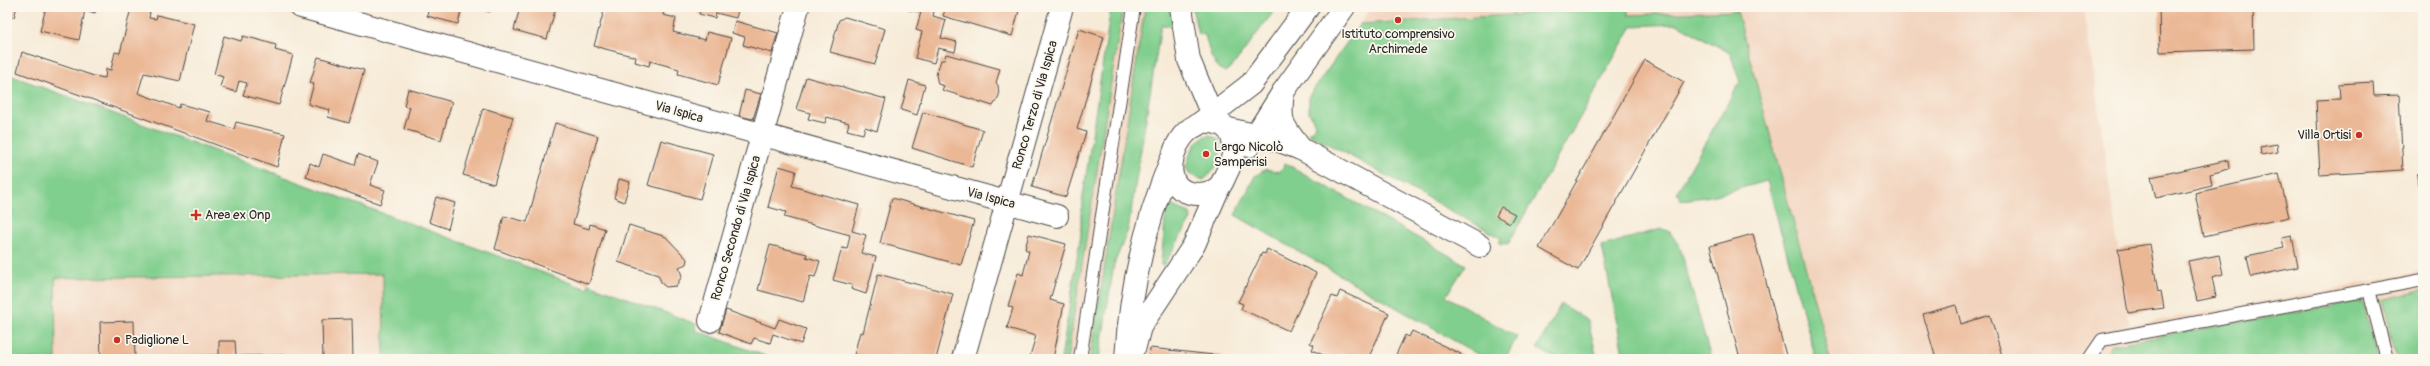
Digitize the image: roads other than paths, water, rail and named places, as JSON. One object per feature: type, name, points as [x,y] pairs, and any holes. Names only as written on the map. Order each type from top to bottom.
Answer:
[{"type":"street","name":"Via Ispica","points":[[301,7],[1057,216]]},
{"type":"street","name":"Ronco Secondo di Via Ispica","points":[[710,321],[798,7]]},
{"type":"street","name":"Ronco Terzo di Via Ispica","points":[[963,359],[1062,7]]},
{"type":"street","points":[[1181,7],[1189,60],[1216,122],[1235,148],[1254,146],[1301,149]]},
{"type":"street","points":[[1126,359],[1128,325],[1141,251],[1158,192],[1179,142],[1188,130],[1216,122],[1251,84],[1308,7]]},
{"type":"street","points":[[1131,359],[1140,327],[1194,244],[1219,187],[1254,146],[1283,92],[1344,7]]},
{"type":"street","points":[[1283,92],[1280,115],[1286,129],[1301,149],[1480,246]]},
{"type":"street","points":[[1216,122],[1254,146]]},
{"type":"street","points":[[1173,158],[1170,172],[1174,181],[1185,192],[1196,194],[1208,193],[1219,187]]},
{"type":"lane","points":[[1080,359],[1134,7]]},
{"type":"lane","points":[[2089,359],[2102,340],[2423,280]]},
{"type":"lane","points":[[2369,290],[2387,359]]},
{"type":"place","name":"Istituto comprensivo Archimede","points":[[1398,20]]},
{"type":"place","name":"Villa Ortisi","points":[[2359,135]]},
{"type":"place","name":"Largo Nicolò Samperisi","points":[[1206,154]]},
{"type":"place","name":"Area ex Onp","points":[[196,215]]},
{"type":"place","name":"Padiglione L","points":[[117,340]]}]
